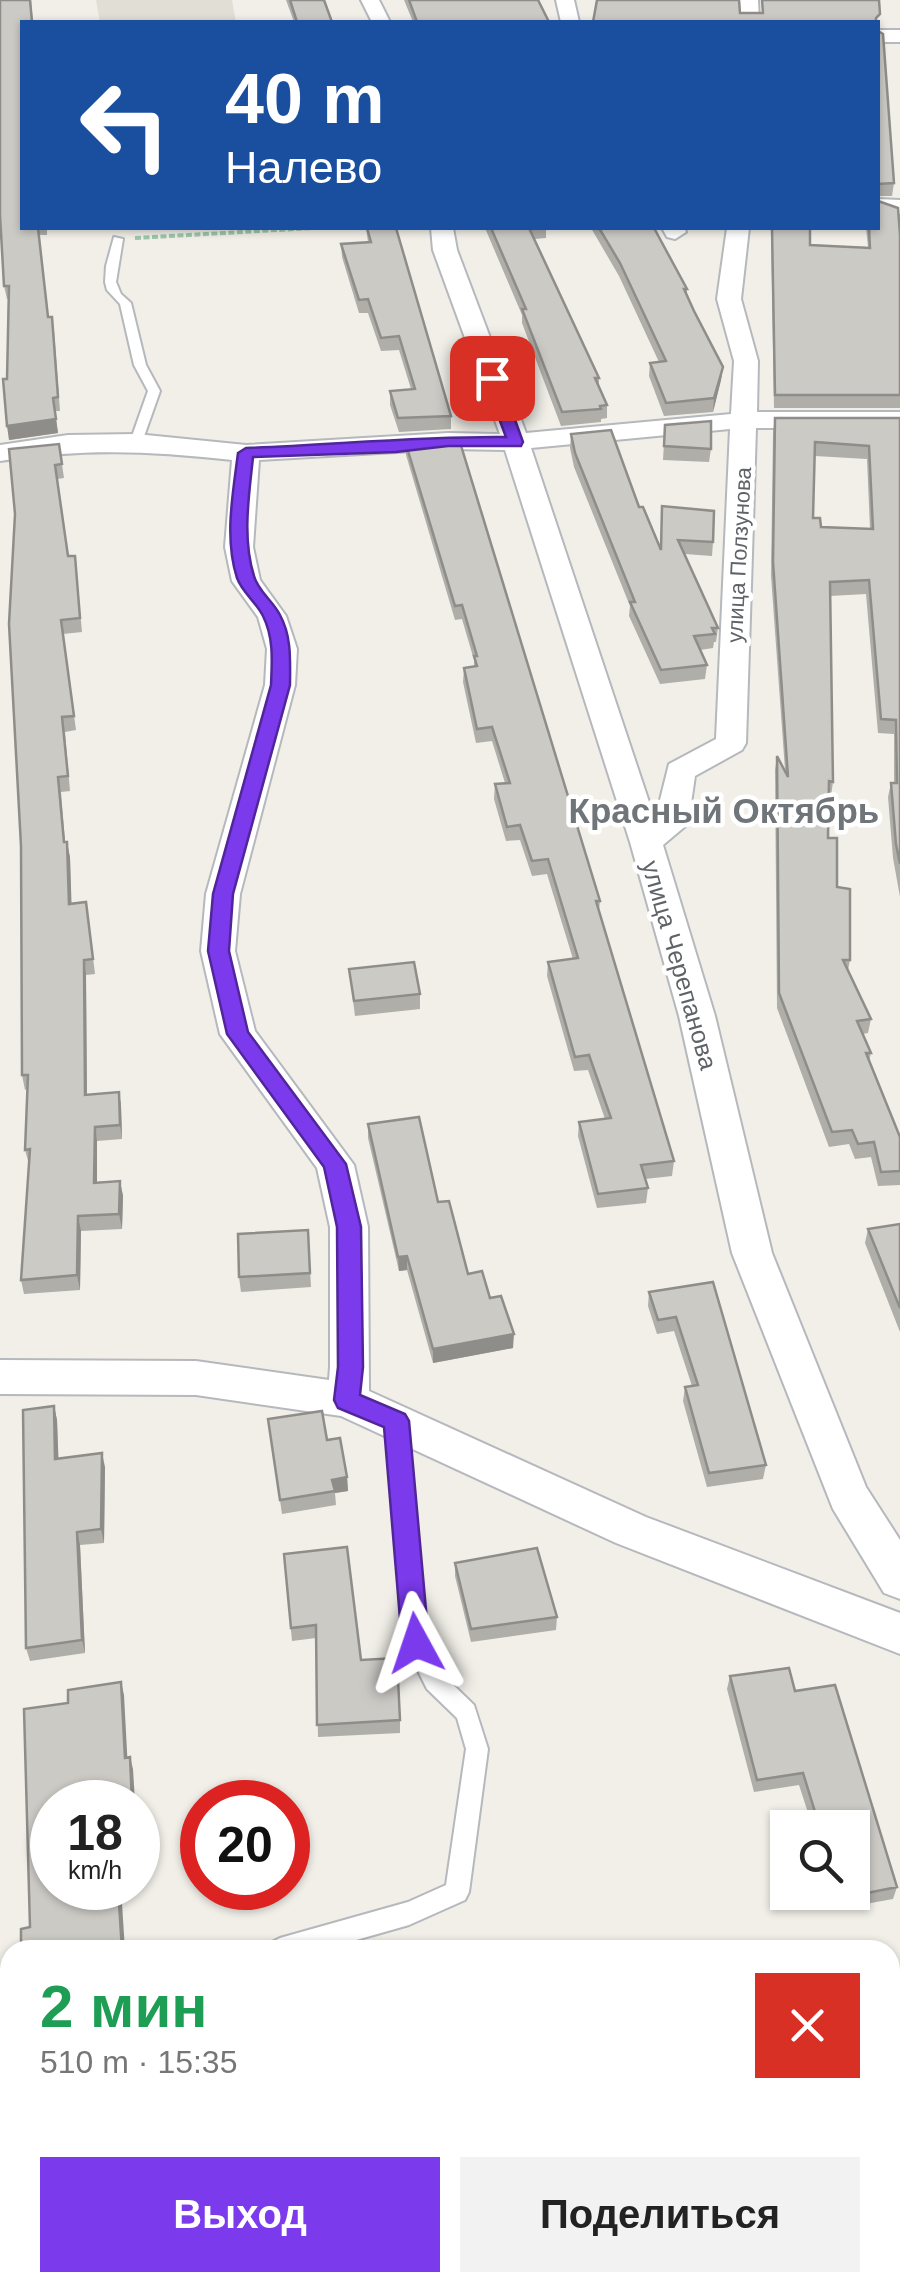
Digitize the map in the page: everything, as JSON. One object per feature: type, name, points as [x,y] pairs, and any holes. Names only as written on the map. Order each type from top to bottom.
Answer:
[{"type":"street","name":"улица Черепанова","points":[[442,230],[445,250],[516,442],[646,842],[698,1016],[752,1253],[848,1496],[900,1579]]},
{"type":"street","name":"улица Ползунова","points":[[646,842],[672,824],[680,772],[731,743],[746,360],[729,299],[738,230]]},
{"type":"street","points":[[0,453],[68,444],[136,442],[246,453],[448,441],[516,442],[745,420],[900,420]]},
{"type":"street","points":[[246,453],[239,546],[246,581],[272,616],[282,649],[280,685],[223,894],[218,951],[238,1034],[334,1164],[349,1227],[351,1367],[347,1400]]},
{"type":"street","points":[[0,1376],[196,1378],[347,1400],[632,1530],[900,1634]]},
{"type":"lane","points":[[118,240],[108,282],[114,296],[125,303],[140,365],[154,391],[136,442]]},
{"type":"lane","points":[[315,1940],[409,1913],[458,1892],[477,1749],[466,1712],[435,1682],[416,1643],[396,1421]]},
{"type":"path","points":[[118,240],[280,230]]},
{"type":"shaded area","points":[[96,0],[232,0],[236,20],[100,20]]},
{"type":"building","points":[[0,0],[30,0],[32,20],[20,20],[20,230],[38,230],[48,317],[52,317],[56,419],[7,426],[3,379],[7,379],[9,286],[4,286],[0,215]]},
{"type":"building","points":[[290,0],[324,0],[331,20],[296,20]]},
{"type":"building","points":[[409,0],[538,0],[548,20],[416,20]]},
{"type":"building","points":[[597,0],[739,0],[740,13],[763,13],[762,0],[879,0],[880,14],[876,20],[593,20]]},
{"type":"building","points":[[880,32],[883,34],[894,183],[880,184]]},
{"type":"building","points":[[880,202],[898,208],[900,395],[775,395],[772,230],[810,230],[810,245],[870,248],[869,230],[880,230]]},
{"type":"building","points":[[368,230],[397,230],[451,416],[398,418],[390,391],[415,389],[399,336],[381,338],[368,299],[359,300],[341,244],[371,242]]},
{"type":"building","points":[[492,230],[530,230],[599,378],[595,378],[607,405],[600,406],[601,409],[562,412],[522,309],[526,309]]},
{"type":"building","points":[[600,230],[655,230],[723,367],[714,398],[666,403],[650,363],[666,361]]},
{"type":"building","points":[[775,418],[900,418],[900,864],[891,783],[897,783],[896,720],[881,719],[869,580],[830,582],[833,782],[829,781],[828,838],[837,838],[837,887],[850,889],[850,960],[843,960],[871,1019],[857,1021],[900,1137],[900,1171],[881,1172],[874,1142],[858,1144],[852,1130],[832,1132],[779,993],[777,756],[788,777],[773,562]],"holes":[[[815,442],[869,446],[873,529],[821,527],[820,518],[813,518]]]},
{"type":"building","points":[[711,421],[711,449],[664,446],[665,425]]},
{"type":"building","points":[[611,430],[639,507],[643,507],[661,550],[662,506],[714,511],[713,542],[678,540],[718,628],[712,628],[715,634],[694,636],[707,665],[661,670],[630,602],[635,602],[575,453],[571,434]]},
{"type":"building","points":[[459,439],[600,901],[596,901],[674,1161],[641,1165],[648,1188],[598,1194],[579,1122],[611,1118],[589,1055],[575,1057],[548,962],[578,958],[548,859],[532,861],[520,825],[507,827],[495,784],[510,783],[492,727],[477,729],[464,668],[477,666],[477,656],[462,605],[455,606],[405,441]]},
{"type":"building","points":[[59,444],[62,464],[55,465],[68,556],[75,556],[80,618],[61,620],[74,716],[62,717],[68,776],[58,777],[67,842],[69,904],[86,902],[93,959],[84,960],[85,1095],[119,1092],[120,1125],[95,1127],[94,1183],[120,1181],[119,1214],[78,1216],[77,1275],[21,1280],[30,1149],[25,1150],[28,1075],[22,1075],[21,846],[9,624],[15,514],[9,449]]},
{"type":"building","points":[[414,962],[420,994],[354,1001],[349,969]]},
{"type":"building","points":[[419,1117],[438,1202],[449,1201],[468,1274],[482,1271],[490,1298],[501,1296],[514,1334],[433,1349],[407,1256],[398,1257],[368,1124]]},
{"type":"building","points":[[900,1224],[900,1308],[868,1229]]},
{"type":"building","points":[[308,1230],[310,1273],[239,1277],[238,1234]]},
{"type":"building","points":[[713,1282],[766,1465],[709,1473],[685,1387],[698,1385],[676,1317],[658,1320],[649,1292]]},
{"type":"building","points":[[54,1406],[55,1459],[102,1453],[101,1529],[77,1532],[82,1640],[26,1648],[23,1410]]},
{"type":"building","points":[[322,1411],[327,1440],[340,1438],[347,1477],[332,1480],[335,1491],[280,1500],[268,1419]]},
{"type":"building","points":[[347,1547],[361,1660],[397,1658],[400,1720],[317,1725],[316,1625],[291,1628],[284,1554]]},
{"type":"building","points":[[537,1548],[557,1617],[471,1629],[455,1563]]},
{"type":"building","points":[[789,1668],[795,1691],[835,1685],[897,1887],[870,1892],[870,1810],[814,1810],[803,1773],[757,1780],[730,1676]]},
{"type":"building","points":[[121,1682],[125,1758],[130,1757],[131,1780],[30,1780],[30,1910],[119,1910],[121,1940],[21,1940],[21,1929],[30,1927],[24,1709],[68,1703],[68,1690]]},
{"type":"district","name":"Красный Октябрь","points":[[724,810]]},
{"type":"route","points":[[416,1643],[396,1421],[347,1400],[351,1367],[349,1227],[334,1164],[238,1034],[218,951],[223,894],[280,685],[282,649],[272,616],[246,581],[239,546],[240,500],[246,453],[448,441],[516,442],[492,378]]}]
